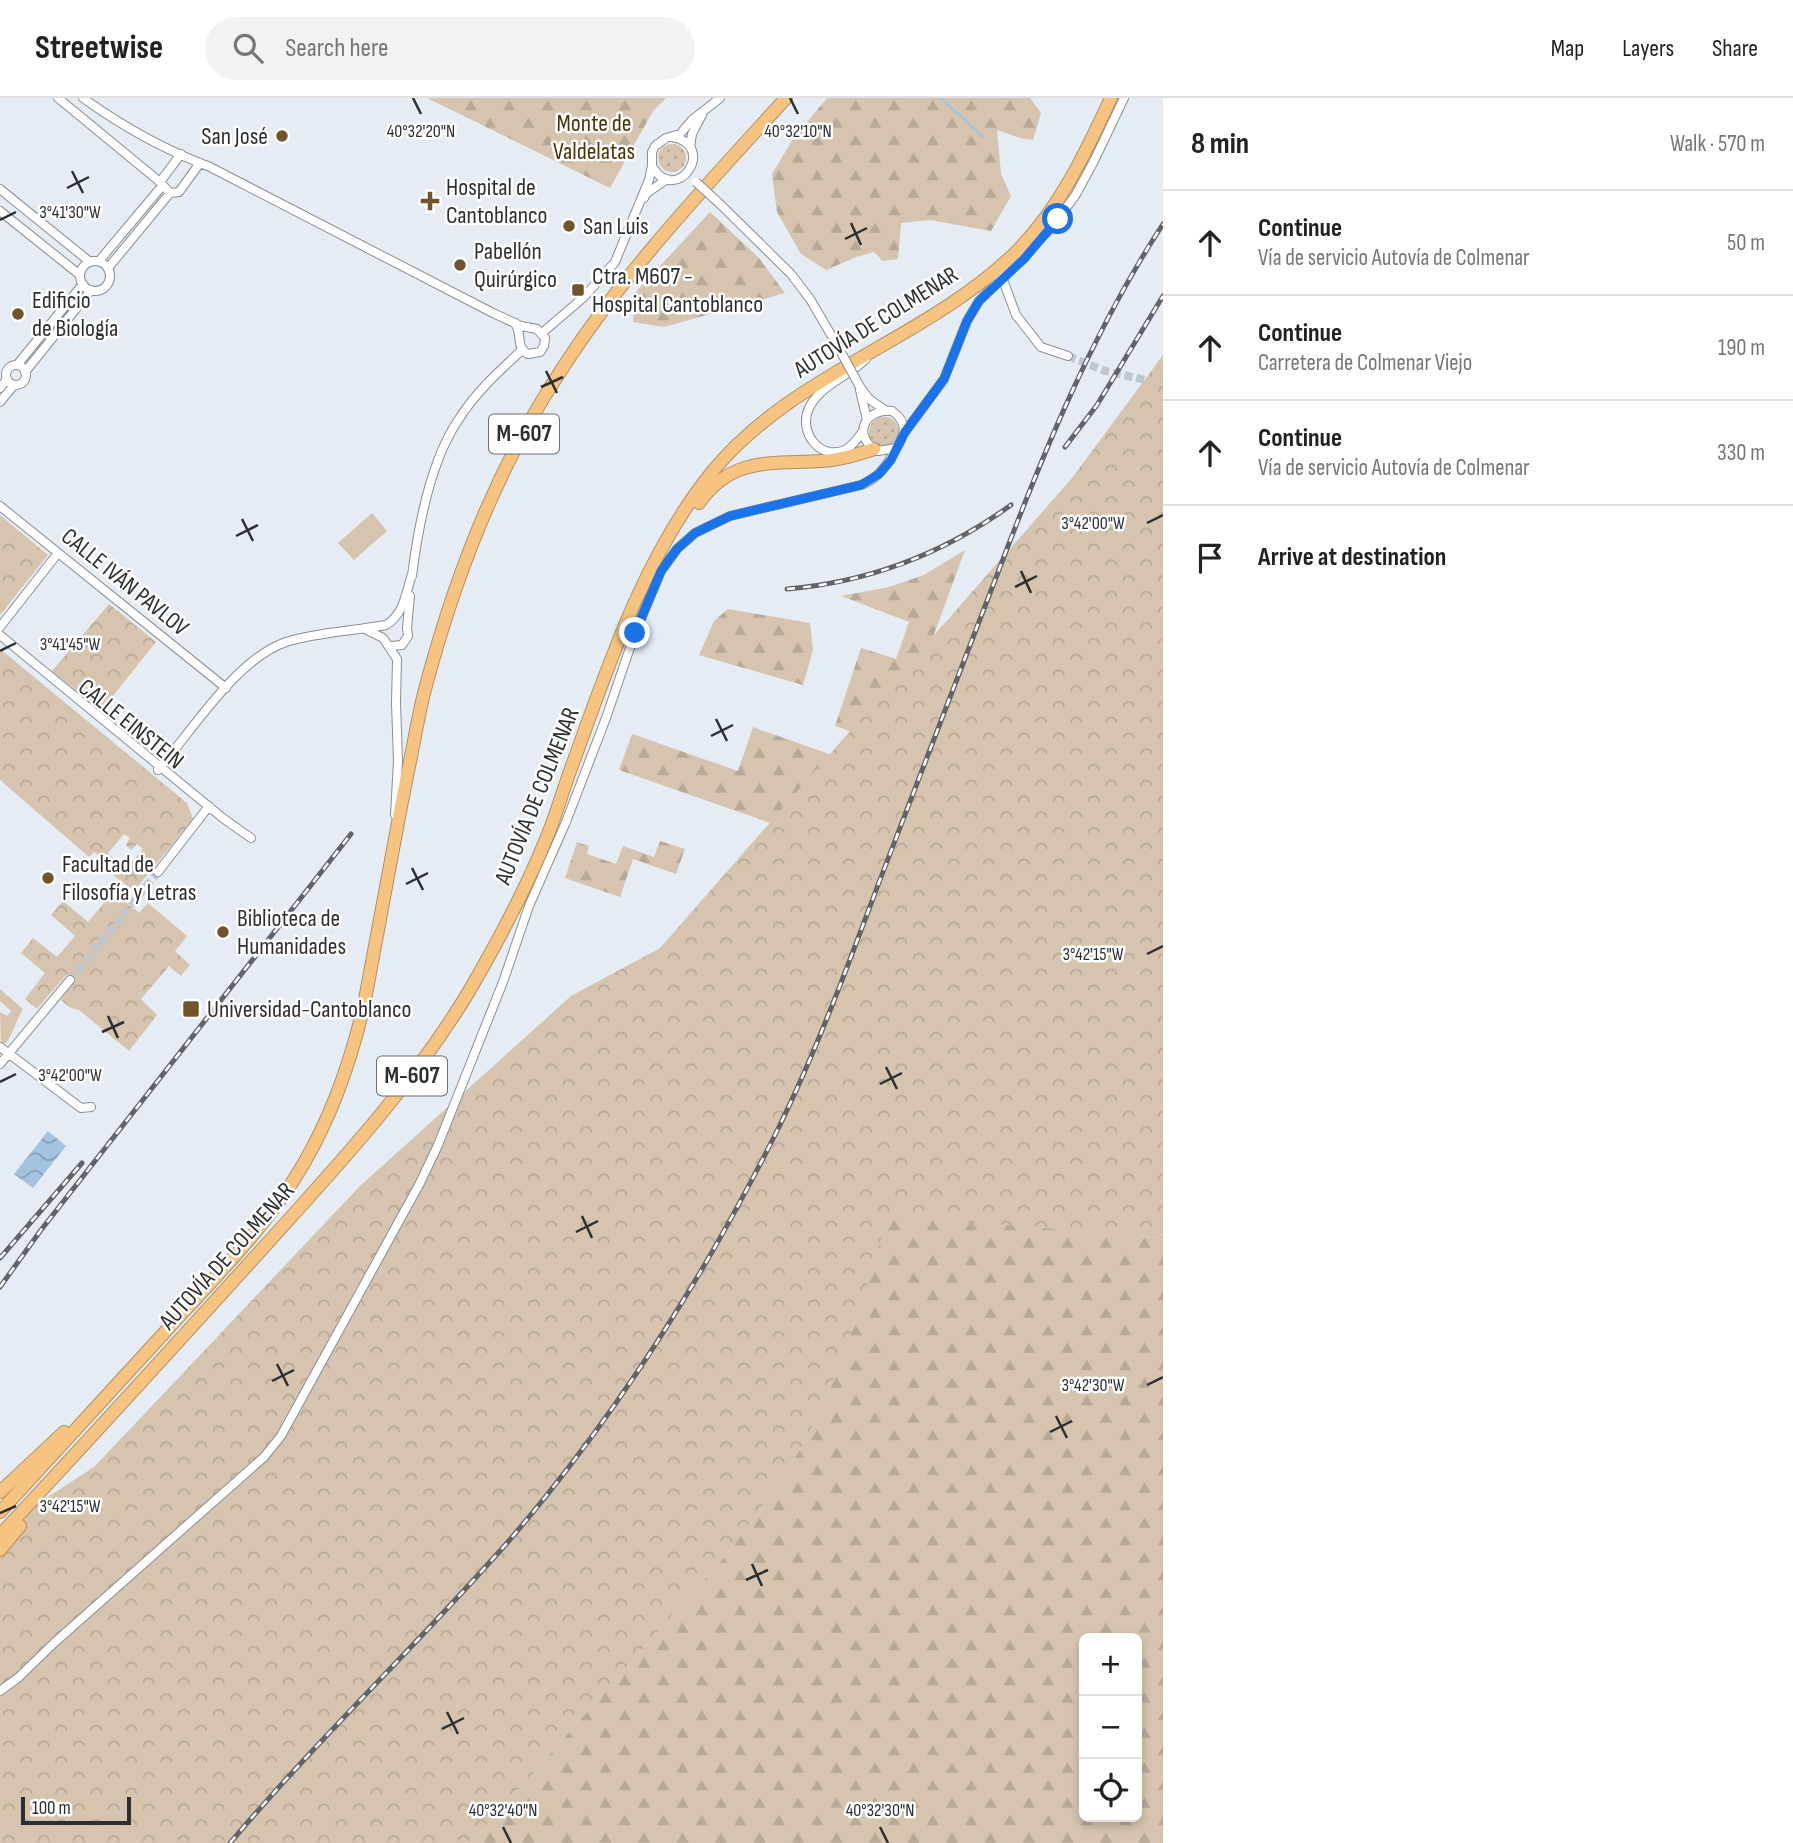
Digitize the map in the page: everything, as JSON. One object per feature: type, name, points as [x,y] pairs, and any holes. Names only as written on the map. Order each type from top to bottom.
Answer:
[{"type":"highway","name":"AUTOVÍA DE COLMENAR","points":[[0,1512],[131,1370],[271,1211],[303,1165],[332,1110],[352,1056],[426,684],[453,594],[483,517],[516,447],[559,373],[604,307],[654,244],[786,98]]},
{"type":"highway","name":"AUTOVÍA DE COLMENAR","points":[[0,1535],[378,1119],[416,1070],[467,994],[505,927],[545,843],[624,632],[656,558],[690,501],[715,468],[753,431],[804,391],[955,300],[1011,257],[1044,219],[1063,191],[1083,158],[1111,98]]},
{"type":"highway","points":[[656,558],[674,540],[704,496],[718,482],[742,469],[772,462],[847,458],[874,449]]},
{"type":"highway","points":[[0,1492],[82,1414],[101,1392],[131,1370]]},
{"type":"highway","points":[[0,1550],[93,1446],[127,1398]]},
{"type":"street","points":[[58,98],[170,194]]},
{"type":"street","points":[[83,98],[115,121],[181,155],[515,323],[542,333],[545,342],[540,352],[528,354],[522,350],[515,323]]},
{"type":"street","points":[[542,333],[584,297],[615,262],[639,206],[652,166],[655,146],[666,138],[681,134],[692,120],[720,98]]},
{"type":"street","points":[[0,1691],[19,1677],[264,1457],[281,1436],[407,1207],[438,1145],[503,982],[529,906],[588,765],[635,633],[661,571],[677,549],[695,533],[711,524],[730,516],[867,482],[884,468],[905,432],[944,379],[967,321],[979,301],[1024,259],[1051,229],[1075,196],[1124,98]]},
{"type":"street","points":[[690,147],[692,134],[708,107]]},
{"type":"street","points":[[672,137],[690,147],[693,154],[691,168],[696,182]]},
{"type":"street","points":[[80,275],[83,267],[94,262],[161,184],[181,155]]},
{"type":"street","points":[[108,268],[170,194],[179,192],[200,163]]},
{"type":"street","points":[[652,166],[661,177],[683,177],[696,182],[791,274],[810,299],[860,387],[869,399],[885,410]]},
{"type":"street","points":[[683,177],[691,168]]},
{"type":"street","points":[[639,206],[647,192],[667,179]]},
{"type":"street","points":[[0,190],[94,262],[108,268]]},
{"type":"street","points":[[0,211],[80,275],[83,284],[90,290],[99,290],[107,284],[110,276],[108,268]]},
{"type":"street","points":[[1003,280],[1016,315],[1041,346],[1068,356]]},
{"type":"street","points":[[0,402],[10,382],[13,367],[83,284]]},
{"type":"street","points":[[0,388],[10,382],[20,384],[24,380],[25,372],[90,290]]},
{"type":"street","points":[[520,335],[532,328]]},
{"type":"street","points":[[876,348],[858,367],[827,387],[810,407],[806,420],[808,435],[813,443],[830,452],[849,448],[872,414],[885,410],[899,415],[905,432]]},
{"type":"street","points":[[383,638],[389,624],[403,608],[424,507],[443,449],[472,400],[492,377],[522,350]]},
{"type":"street","points":[[0,362],[25,372]]},
{"type":"street","points":[[860,387],[867,420]]},
{"type":"street","points":[[863,430],[868,444],[874,449],[886,452],[896,448]]},
{"type":"street","name":"CALLE IVÁN PAVLOV","points":[[0,506],[226,688]]},
{"type":"street","points":[[0,627],[58,553]]},
{"type":"street","points":[[391,646],[398,647],[405,643],[408,636],[412,574]]},
{"type":"street","points":[[160,768],[226,688],[250,662],[267,650],[286,642],[400,622],[407,628]]},
{"type":"street","points":[[365,629],[383,638],[391,646],[397,659],[398,761],[394,839]]},
{"type":"street","name":"CALLE EINSTEIN","points":[[0,635],[207,808],[251,838]]},
{"type":"street","name":"CALLE EINSTEIN","points":[[0,641],[160,768]]},
{"type":"street","points":[[159,872],[207,808]]},
{"type":"street","points":[[0,1064],[70,980]]},
{"type":"street","points":[[0,1047],[81,1108],[91,1108]]},
{"type":"green space","name":"Monte de Valdelatas","points":[[427,98],[666,98],[653,111],[610,188]]},
{"type":"green space","points":[[827,98],[1030,98],[1041,113],[1033,140],[997,130],[1001,174],[1011,196],[991,231],[930,220],[901,223],[898,259],[883,261],[874,252],[826,270],[801,254],[777,212],[772,174],[793,139]]},
{"type":"green space","points":[[672,144],[682,148],[686,158],[682,168],[672,172],[662,168],[658,158],[662,148]]},
{"type":"green space","points":[[710,212],[759,258],[785,293],[664,327],[633,322],[635,293]]},
{"type":"green space","points":[[1163,355],[1163,1238],[888,1215],[858,1314],[831,1387],[800,1449],[776,1487],[724,1557],[471,1843],[0,1843],[0,1528],[94,1467],[361,1185],[571,996],[660,948],[1072,478]]},
{"type":"green space","points":[[884,417],[890,418],[898,426],[898,438],[890,446],[884,447],[878,446],[870,438],[869,432],[870,426],[878,418]]},
{"type":"green space","points":[[372,513],[387,531],[354,560],[338,543]]},
{"type":"green space","points":[[0,515],[48,555],[0,615]]},
{"type":"green space","points":[[965,550],[921,670],[884,743],[835,726],[861,648],[896,659],[909,622],[841,596],[889,587],[924,575]]},
{"type":"green space","points":[[109,604],[156,642],[101,711],[52,671]]},
{"type":"green space","points":[[728,609],[810,623],[813,650],[803,685],[699,655],[714,621]]},
{"type":"green space","points":[[0,649],[187,803],[193,819],[134,891],[113,875],[122,865],[127,868],[143,849],[137,844],[131,850],[126,845],[130,838],[124,834],[108,853],[113,858],[109,863],[94,852],[89,857],[0,780]]},
{"type":"green space","points":[[753,727],[877,771],[793,831],[619,770],[632,734],[738,771]]},
{"type":"green space","points":[[660,841],[685,849],[676,874],[633,859],[620,897],[565,878],[577,842],[589,846],[587,854],[616,864],[623,846],[654,857]]},
{"type":"green space","points":[[113,892],[139,913],[148,903],[187,936],[175,951],[190,965],[181,976],[169,966],[141,999],[157,1015],[129,1051],[79,1010],[69,1007],[61,1000],[74,982],[67,974],[37,1009],[25,999],[45,973],[21,953],[33,938],[57,957],[75,936],[51,915],[63,901],[88,922]]},
{"type":"green space","points":[[0,989],[23,1009],[9,1039],[1,1044],[0,1012],[7,1016],[11,1011],[0,1001]]},
{"type":"green space","points":[[888,1214],[1163,1238],[1163,1843],[471,1843],[751,1523],[800,1449],[831,1387]]},
{"type":"water","points":[[48,1131],[66,1146],[33,1188],[14,1174]]},
{"type":"waterway","points":[[941,98],[983,137]]},
{"type":"tunnel","points":[[1068,356],[1105,371],[1146,380]]},
{"type":"tunnel","points":[[70,980],[158,872]]},
{"type":"railway","points":[[230,1843],[263,1804],[473,1581],[547,1495],[655,1346],[719,1240],[777,1131],[818,1040],[1051,439],[1091,351],[1137,265],[1163,224]]},
{"type":"railway","points":[[1065,447],[1097,405],[1163,296]]},
{"type":"railway","points":[[787,589],[847,580],[905,563],[959,538],[1011,505]]},
{"type":"railway","points":[[0,1287],[41,1230],[351,834]]},
{"type":"railway","points":[[0,1258],[82,1163]]},
{"type":"place","name":"San José","points":[[282,136]]},
{"type":"place","name":"Hospital de Cantoblanco","points":[[430,201]]},
{"type":"place","name":"San Luis","points":[[569,226]]},
{"type":"place","name":"Pabellón Quirúrgico","points":[[460,265]]},
{"type":"place","name":"Ctra. M607 - Hospital Cantoblanco","points":[[578,290]]},
{"type":"place","name":"Edificio de Biología","points":[[18,314]]},
{"type":"place","name":"Facultad de Filosofía y Letras","points":[[48,878]]},
{"type":"place","name":"Biblioteca de Humanidades","points":[[223,932]]},
{"type":"place","name":"Universidad-Cantoblanco","points":[[191,1009]]},
{"type":"route","points":[[635,633],[661,571],[677,549],[695,533],[730,516],[861,485],[879,474],[891,460],[905,432],[944,379],[967,321],[979,301],[1024,259],[1058,219]]}]
